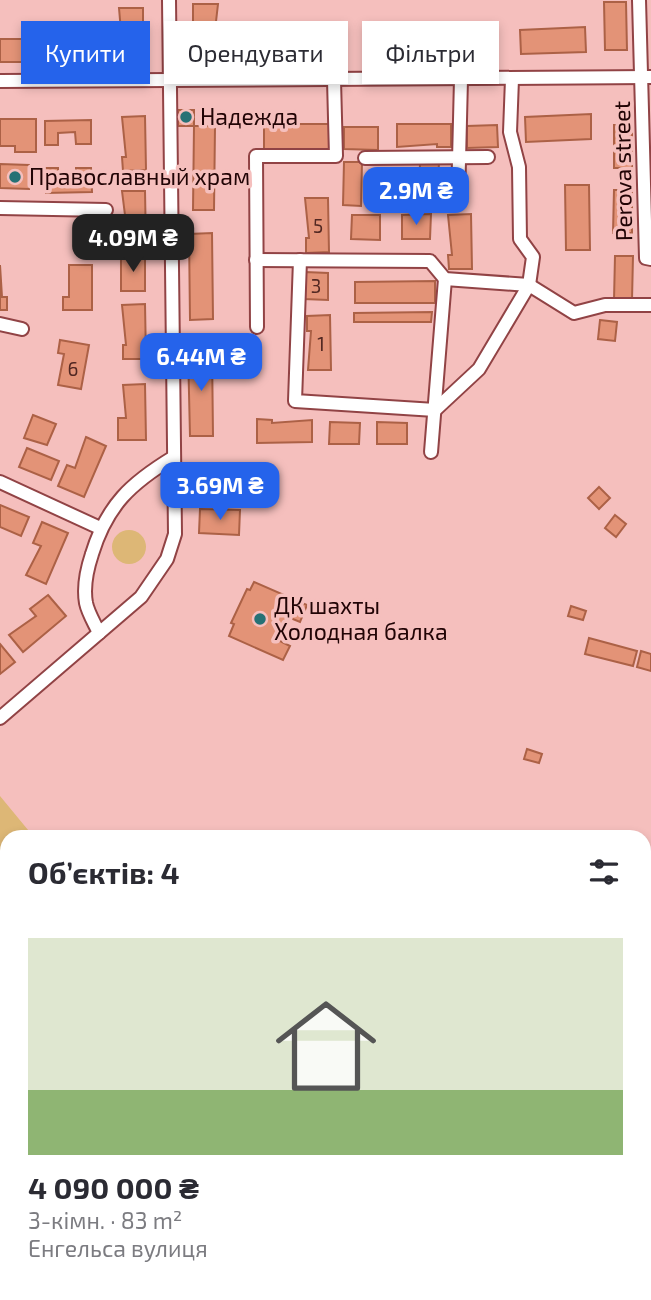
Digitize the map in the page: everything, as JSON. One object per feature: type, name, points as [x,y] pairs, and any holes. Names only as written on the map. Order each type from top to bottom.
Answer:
[{"type":"street","points":[[169,0],[169,21]]},
{"type":"street","name":"Perova street","points":[[639,0],[647,78],[646,258],[651,259]]},
{"type":"street","points":[[499,79],[647,78]]},
{"type":"street","points":[[300,260],[295,401],[435,410],[480,369],[529,285],[534,257],[520,239],[519,167],[510,132],[512,79]]},
{"type":"street","points":[[0,81],[164,81]]},
{"type":"street","points":[[0,718],[141,597],[167,559],[175,534],[169,84]]},
{"type":"street","points":[[257,327],[256,156],[336,156],[334,84]]},
{"type":"street","points":[[458,201],[461,84]]},
{"type":"street","points":[[365,158],[488,157]]},
{"type":"street","points":[[0,208],[106,210]]},
{"type":"street","points":[[256,260],[430,261],[445,279],[431,452]]},
{"type":"street","points":[[445,279],[529,285],[574,313],[605,305],[651,305]]},
{"type":"street","points":[[0,324],[22,329]]},
{"type":"street","points":[[99,633],[86,603],[86,572],[100,528],[120,497],[145,474],[174,457]]},
{"type":"street","points":[[0,482],[100,528]]},
{"type":"shaded area","points":[[129,530],[141,535],[146,547],[141,559],[129,564],[117,559],[112,547],[117,535]]},
{"type":"shaded area","points":[[0,796],[28,830],[0,830]]},
{"type":"building","points":[[604,2],[626,2],[627,50],[605,50]]},
{"type":"building","points":[[193,4],[218,4],[216,21],[193,21]]},
{"type":"building","points":[[119,8],[143,8],[143,21],[120,21]]},
{"type":"building","points":[[585,27],[586,52],[521,54],[520,30]]},
{"type":"building","points":[[0,39],[21,39],[21,62],[0,62]]},
{"type":"building","points":[[178,110],[194,110],[194,126],[178,126]]},
{"type":"building","points":[[591,114],[591,139],[526,142],[525,117]]},
{"type":"building","points":[[145,116],[146,170],[123,171],[122,157],[126,157],[122,117]]},
{"type":"building","points":[[0,119],[36,119],[36,152],[15,152],[15,146],[0,146]]},
{"type":"building","points":[[91,120],[91,144],[76,144],[75,132],[58,133],[58,145],[45,145],[45,121]]},
{"type":"building","points":[[264,124],[329,124],[329,149],[264,149]]},
{"type":"building","points":[[397,124],[451,124],[451,147],[437,147],[437,144],[397,147]]},
{"type":"building","points":[[497,125],[498,147],[467,148],[467,126]]},
{"type":"building","points":[[614,125],[632,125],[632,168],[614,168]]},
{"type":"building","points":[[194,126],[215,126],[214,210],[193,210]]},
{"type":"building","points":[[344,127],[378,127],[378,150],[344,149]]},
{"type":"building","points":[[344,162],[362,162],[361,206],[343,205]]},
{"type":"building","points":[[420,162],[439,162],[437,205],[419,205]]},
{"type":"building","name":"Православный храм","points":[[0,164],[29,165],[29,189],[0,188]]},
{"type":"building","points":[[45,168],[58,168],[58,180],[76,180],[76,168],[91,168],[92,192],[46,193]]},
{"type":"building","points":[[565,185],[589,185],[590,250],[566,250]]},
{"type":"building","points":[[614,190],[632,190],[632,233],[613,233]]},
{"type":"building","points":[[122,191],[145,191],[146,245],[123,246],[123,231],[127,231]]},
{"type":"building","points":[[305,198],[328,198],[329,252],[306,253],[306,238],[309,238]]},
{"type":"building","points":[[431,214],[430,239],[402,239],[402,215]]},
{"type":"building","points":[[471,214],[472,269],[449,269],[448,255],[452,255],[448,215]]},
{"type":"building","points":[[352,215],[380,215],[380,240],[351,239]]},
{"type":"building","points":[[212,233],[213,319],[190,320],[189,234]]},
{"type":"building","points":[[121,256],[145,256],[145,291],[121,291]]},
{"type":"building","points":[[615,256],[633,256],[632,300],[614,300]]},
{"type":"building","points":[[0,265],[2,297],[7,297],[7,310],[0,310]]},
{"type":"building","points":[[69,265],[92,265],[92,310],[63,310],[63,297],[69,297]]},
{"type":"building","points":[[305,272],[328,273],[328,300],[304,299]]},
{"type":"building","points":[[435,281],[435,303],[355,303],[355,282]]},
{"type":"building","points":[[145,304],[146,359],[123,359],[123,345],[126,345],[122,305]]},
{"type":"building","points":[[432,312],[431,322],[354,322],[354,313]]},
{"type":"building","points":[[330,315],[331,370],[308,370],[311,331],[307,331],[307,316]]},
{"type":"building","points":[[600,320],[617,322],[615,341],[598,339]]},
{"type":"building","points":[[60,340],[89,345],[81,389],[58,385],[64,354],[58,353]]},
{"type":"building","points":[[188,350],[212,350],[213,436],[190,436]]},
{"type":"building","points":[[145,384],[146,440],[118,440],[118,418],[126,418],[123,385]]},
{"type":"building","points":[[33,415],[56,424],[47,445],[24,438]]},
{"type":"building","points":[[257,419],[272,420],[272,423],[312,420],[312,442],[257,443]]},
{"type":"building","points":[[330,422],[360,423],[359,444],[329,444]]},
{"type":"building","points":[[377,422],[407,423],[407,444],[377,444]]},
{"type":"building","points":[[86,437],[106,446],[84,497],[58,486],[67,465],[75,468]]},
{"type":"building","points":[[27,448],[59,461],[51,480],[19,467]]},
{"type":"building","points":[[599,487],[610,498],[599,509],[588,498]]},
{"type":"building","points":[[0,505],[29,517],[21,536],[0,527]]},
{"type":"building","points":[[200,509],[240,510],[239,535],[199,533]]},
{"type":"building","points":[[615,515],[626,524],[616,537],[605,528]]},
{"type":"building","points":[[42,522],[68,533],[46,584],[26,575],[41,546],[33,543]]},
{"type":"building","name":"ДК шахты Холодная балка","points":[[254,582],[307,605],[300,622],[288,617],[278,640],[290,646],[283,660],[229,636],[234,624],[231,623],[247,589],[250,590]]},
{"type":"building","points":[[48,595],[66,616],[23,652],[9,635],[36,616],[30,609]]},
{"type":"building","points":[[571,606],[586,611],[583,620],[568,616]]},
{"type":"building","points":[[589,638],[637,651],[633,666],[585,654]]},
{"type":"building","points":[[0,644],[15,662],[0,674]]},
{"type":"building","points":[[641,651],[651,654],[651,671],[637,667]]},
{"type":"building","points":[[527,749],[542,754],[539,763],[524,759]]},
{"type":"place","name":"Надежда","points":[[186,117]]},
{"type":"place","name":"Православный храм","points":[[15,177]]},
{"type":"place","name":"ДК шахты Холодная балка","points":[[260,619]]}]
